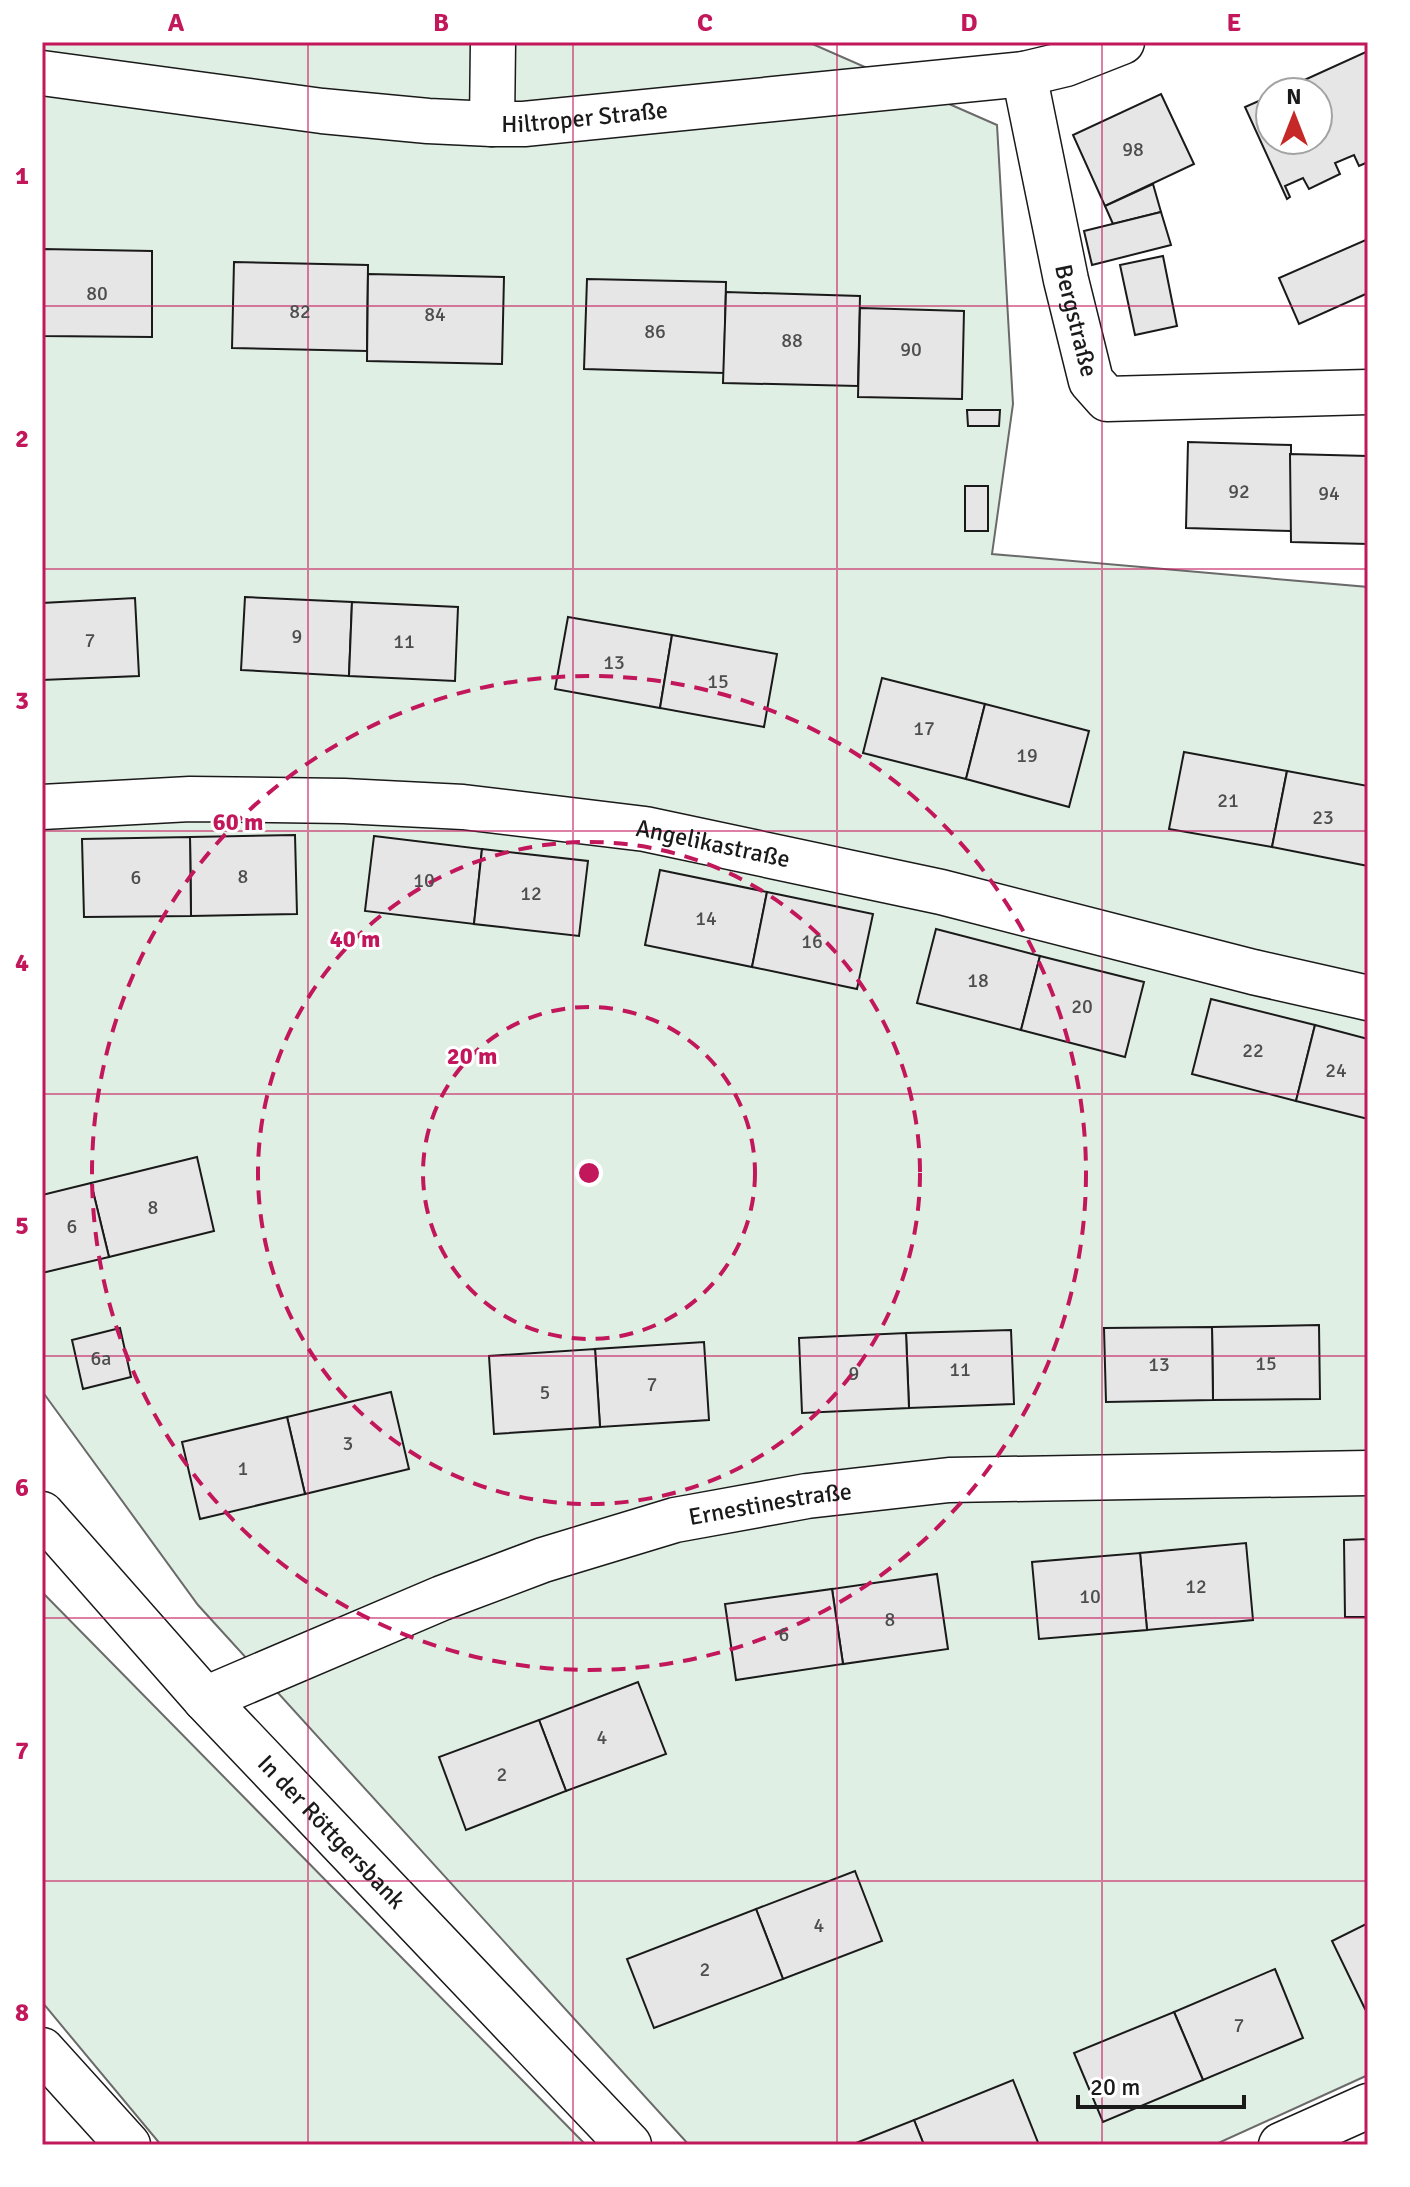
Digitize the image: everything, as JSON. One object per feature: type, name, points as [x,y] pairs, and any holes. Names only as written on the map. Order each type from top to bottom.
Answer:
[{"type":"street","points":[[492,124],[493,42]]},
{"type":"street","name":"Hiltroper Straße","points":[[42,73],[322,111],[492,124],[539,122],[1024,74],[1066,64],[1122,42]]},
{"type":"street","name":"Bergstraße","points":[[1024,74],[1066,280],[1091,381],[1107,399],[1368,392]]},
{"type":"street","name":"Angelikastraße","points":[[42,807],[190,799],[344,801],[463,807],[645,829],[941,892],[1253,972],[1368,998]]},
{"type":"street","name":"Ernestinestraße","points":[[205,1699],[442,1598],[543,1560],[675,1520],[807,1496],[949,1480],[1368,1473]]},
{"type":"street","name":"In der Röttgersbank","points":[[42,1514],[205,1699],[629,2145]]},
{"type":"street","points":[[42,2050],[128,2145]]},
{"type":"street","points":[[1281,2145],[1368,2106]]},
{"type":"green space","points":[[42,42],[808,42],[997,125],[1013,404],[992,554],[1368,587],[1368,2075],[1214,2145],[689,2145],[198,1605],[42,1391]]},
{"type":"green space","points":[[42,1592],[586,2145],[161,2145],[42,2002]]},
{"type":"building","points":[[1368,51],[1368,162],[1359,166],[1354,155],[1335,163],[1340,174],[1309,189],[1303,178],[1285,186],[1290,197],[1287,199],[1267,156],[1334,156],[1334,76],[1313,76]]},
{"type":"building","points":[[1161,94],[1194,164],[1105,206],[1073,135]]},
{"type":"building","points":[[1254,103],[1254,127],[1245,107]]},
{"type":"building","points":[[1153,184],[1161,212],[1113,224],[1105,206]]},
{"type":"building","points":[[1161,212],[1171,245],[1092,265],[1084,231]]},
{"type":"building","points":[[1368,239],[1368,293],[1299,324],[1279,278]]},
{"type":"building","points":[[42,249],[152,251],[152,337],[42,336]]},
{"type":"building","points":[[1163,256],[1177,326],[1135,335],[1120,265]]},
{"type":"building","points":[[234,262],[368,265],[367,351],[232,348]]},
{"type":"building","points":[[368,274],[504,277],[502,364],[367,361]]},
{"type":"building","points":[[587,279],[726,282],[724,373],[584,369]]},
{"type":"building","points":[[726,292],[860,296],[858,386],[723,383]]},
{"type":"building","points":[[860,308],[964,311],[962,399],[858,397]]},
{"type":"building","points":[[967,410],[1000,410],[999,426],[968,426]]},
{"type":"building","points":[[1188,442],[1291,445],[1291,531],[1186,528]]},
{"type":"building","points":[[1290,454],[1368,456],[1368,544],[1291,542]]},
{"type":"building","points":[[965,486],[988,486],[988,531],[965,531]]},
{"type":"building","points":[[245,597],[352,602],[349,676],[241,670]]},
{"type":"building","points":[[135,598],[139,676],[42,680],[42,603]]},
{"type":"building","points":[[352,602],[458,607],[455,681],[349,676]]},
{"type":"building","points":[[568,617],[672,635],[660,708],[555,689]]},
{"type":"building","points":[[672,635],[777,654],[764,727],[660,708]]},
{"type":"building","points":[[882,678],[985,704],[966,779],[863,753]]},
{"type":"building","points":[[985,704],[1089,731],[1069,807],[966,779]]},
{"type":"building","points":[[1184,752],[1287,771],[1272,847],[1169,829]]},
{"type":"building","points":[[1287,771],[1368,786],[1368,866],[1272,847]]},
{"type":"building","points":[[295,835],[297,914],[191,916],[190,837]]},
{"type":"building","points":[[374,836],[482,849],[474,924],[365,911]]},
{"type":"building","points":[[190,837],[191,916],[84,917],[82,839]]},
{"type":"building","points":[[482,849],[588,861],[579,936],[474,924]]},
{"type":"building","points":[[660,870],[767,892],[752,967],[645,945]]},
{"type":"building","points":[[767,892],[873,914],[857,989],[752,967]]},
{"type":"building","points":[[936,929],[1040,956],[1021,1030],[917,1003]]},
{"type":"building","points":[[1040,956],[1144,982],[1125,1057],[1021,1030]]},
{"type":"building","points":[[1211,999],[1315,1025],[1296,1101],[1192,1074]]},
{"type":"building","points":[[1315,1025],[1368,1039],[1368,1119],[1296,1101]]},
{"type":"building","points":[[197,1157],[214,1231],[109,1257],[91,1183]]},
{"type":"building","points":[[91,1183],[109,1257],[42,1273],[42,1195]]},
{"type":"building","points":[[1319,1325],[1320,1399],[1213,1400],[1212,1327]]},
{"type":"building","points":[[1212,1327],[1213,1400],[1106,1402],[1104,1328]]},
{"type":"building","points":[[120,1328],[131,1377],[83,1389],[72,1340]]},
{"type":"building","points":[[1011,1330],[1014,1404],[909,1408],[906,1333]]},
{"type":"building","points":[[906,1333],[909,1408],[802,1413],[799,1338]]},
{"type":"building","points":[[704,1342],[709,1420],[600,1427],[595,1349]]},
{"type":"building","points":[[595,1349],[600,1427],[494,1434],[489,1356]]},
{"type":"building","points":[[391,1392],[409,1469],[305,1494],[287,1417]]},
{"type":"building","points":[[287,1417],[305,1494],[200,1519],[182,1442]]},
{"type":"building","points":[[1368,1539],[1368,1617],[1345,1617],[1344,1540]]},
{"type":"building","points":[[1246,1543],[1253,1620],[1147,1630],[1140,1553]]},
{"type":"building","points":[[1140,1553],[1147,1630],[1039,1639],[1032,1562]]},
{"type":"building","points":[[937,1574],[948,1649],[843,1664],[832,1589]]},
{"type":"building","points":[[832,1589],[843,1664],[736,1680],[725,1604]]},
{"type":"building","points":[[638,1682],[666,1754],[566,1791],[539,1720]]},
{"type":"building","points":[[539,1720],[566,1791],[466,1830],[439,1757]]},
{"type":"building","points":[[855,1871],[882,1941],[783,1979],[756,1909]]},
{"type":"building","points":[[756,1909],[783,1979],[654,2028],[627,1959]]},
{"type":"building","points":[[1368,1923],[1368,2008],[1365,2009],[1332,1941]]},
{"type":"building","points":[[1275,1969],[1303,2038],[1203,2080],[1174,2012]]},
{"type":"building","points":[[1174,2012],[1203,2080],[1103,2122],[1074,2053]]},
{"type":"building","points":[[1013,2080],[1039,2145],[924,2145],[914,2120]]},
{"type":"building","points":[[914,2120],[924,2145],[851,2145]]}]
